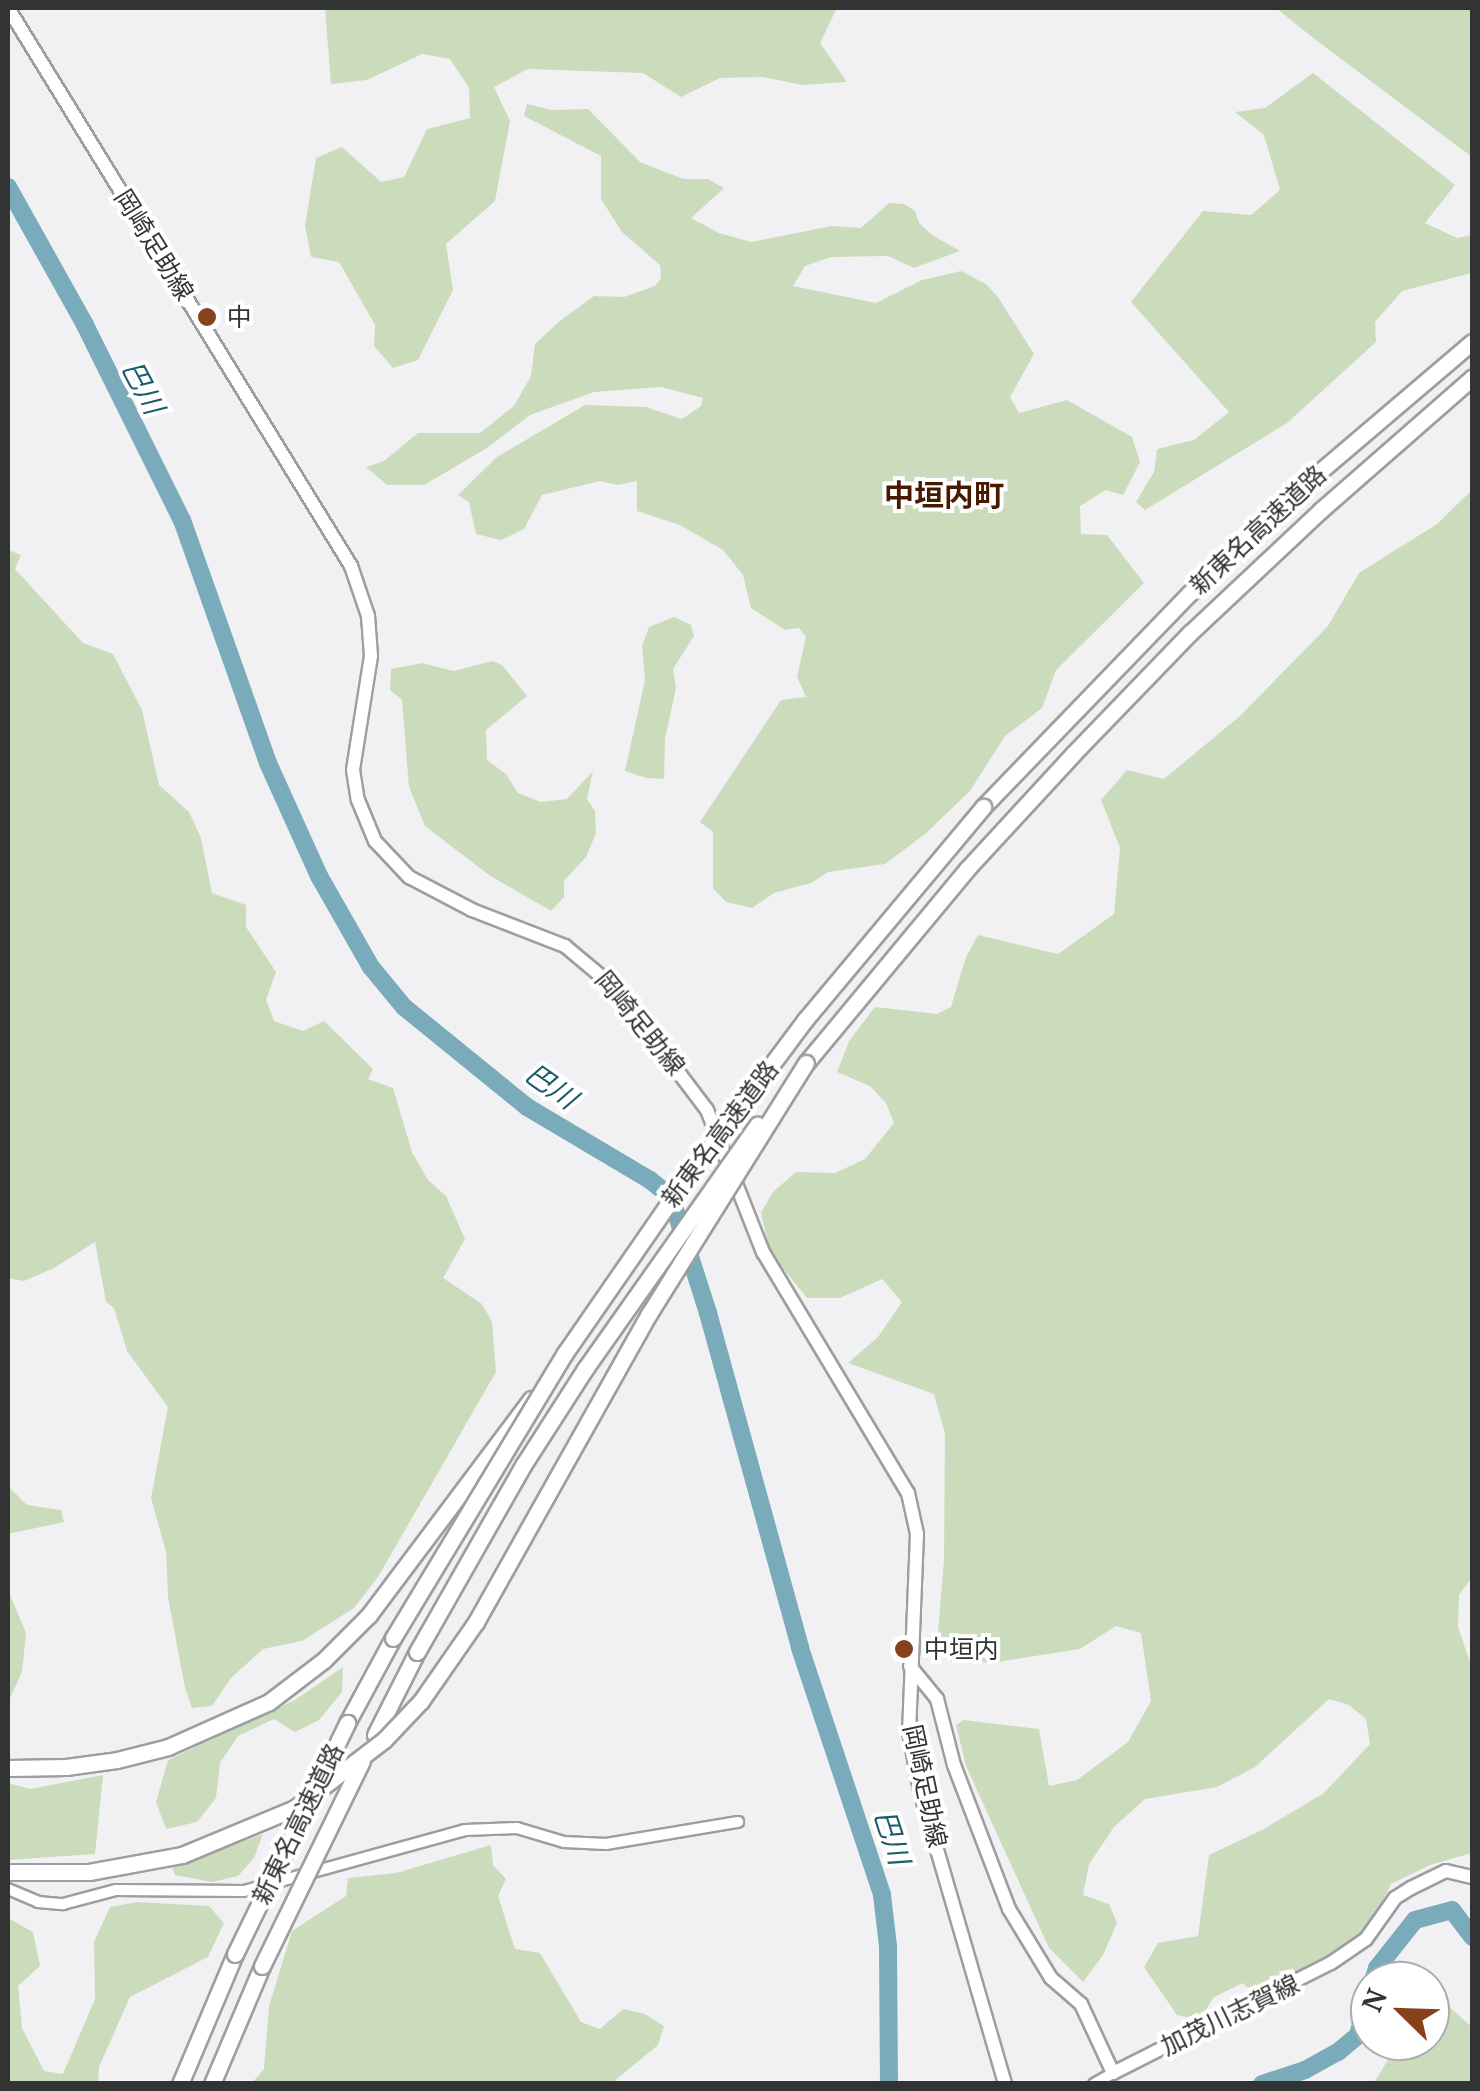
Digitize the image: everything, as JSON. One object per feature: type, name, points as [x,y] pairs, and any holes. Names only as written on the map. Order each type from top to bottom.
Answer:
[{"type":"highway","name":"新東名高速道路","points":[[180,2084],[235,1954],[347,1723],[393,1638],[564,1353],[744,1099],[880,927],[983,807],[1190,594],[1312,479],[1472,342]]},
{"type":"highway","name":"新東名高速道路","points":[[212,2084],[262,1966],[417,1652],[507,1492],[584,1369],[695,1207],[806,1063],[967,869],[1190,633],[1320,510],[1472,378]]},
{"type":"highway","points":[[8,1872],[89,1872],[182,1855],[295,1808],[384,1740],[452,1659],[570,1449],[806,1063]]},
{"type":"highway","points":[[8,1768],[66,1768],[168,1747],[230,1723],[269,1702],[324,1660],[370,1615],[564,1353]]},
{"type":"main road","name":"岡崎足助線","points":[[8,8],[351,566],[368,616],[371,656],[353,770],[358,800],[375,841],[398,870],[424,886],[566,946],[592,964],[707,1110],[763,1252],[908,1493],[917,1534],[910,1732],[920,1790],[1005,2084]]},
{"type":"main road","points":[[910,1666],[938,1699],[954,1764],[1010,1909],[1051,1978],[1081,2004],[1114,2073]]},
{"type":"main road","name":"加茂川志賀線","points":[[1114,2073],[1331,1963],[1366,1939],[1395,1898],[1411,1888],[1446,1871],[1472,1877]]},
{"type":"street","points":[[8,1889],[38,1902],[63,1904],[116,1890],[244,1891],[465,1830],[517,1828],[564,1842],[606,1844],[738,1822]]},
{"type":"street","points":[[1094,2084],[1114,2073]]},
{"type":"green space","points":[[325,8],[837,8],[820,43],[847,82],[802,85],[763,77],[720,78],[681,97],[643,73],[528,69],[494,87],[510,121],[495,201],[446,244],[453,290],[418,360],[393,368],[374,346],[375,325],[339,262],[311,257],[305,226],[316,158],[342,147],[381,182],[404,177],[427,129],[470,118],[469,88],[450,59],[422,54],[367,80],[331,84]]},
{"type":"green space","points":[[1276,8],[1472,8],[1472,157],[1312,37]]},
{"type":"green space","points":[[1313,73],[1455,185],[1425,223],[1457,238],[1472,235],[1472,273],[1402,291],[1375,322],[1376,342],[1287,423],[1145,510],[1136,502],[1154,472],[1157,449],[1194,440],[1229,412],[1131,302],[1203,211],[1251,215],[1280,190],[1264,135],[1235,112],[1265,108]]},
{"type":"green space","points":[[527,104],[551,110],[588,109],[640,162],[683,179],[708,179],[724,188],[691,218],[719,233],[751,242],[832,226],[861,228],[889,203],[904,204],[915,211],[919,223],[932,235],[960,251],[914,268],[888,256],[831,257],[805,266],[793,286],[876,303],[922,280],[961,271],[986,284],[998,297],[1034,354],[1010,397],[1019,413],[1067,400],[1132,437],[1140,462],[1123,495],[1106,490],[1080,506],[1081,534],[1107,535],[1144,583],[1056,670],[1042,708],[1005,736],[970,791],[925,834],[885,864],[828,872],[811,883],[774,893],[752,908],[726,902],[713,888],[713,832],[700,822],[781,700],[806,697],[797,677],[806,637],[799,628],[785,630],[751,608],[743,575],[723,550],[680,525],[637,511],[637,481],[618,485],[600,481],[542,495],[524,529],[501,540],[476,534],[469,502],[458,495],[497,457],[585,405],[646,407],[682,419],[701,406],[703,398],[661,387],[594,392],[530,415],[487,448],[424,485],[387,485],[366,467],[384,461],[418,433],[480,433],[514,406],[531,376],[535,344],[561,320],[594,296],[624,297],[655,286],[661,278],[660,265],[622,232],[601,199],[601,156],[524,116]]},
{"type":"green space","points":[[1472,490],[1472,1577],[1459,1595],[1458,1627],[1472,1668],[1472,1853],[1430,1865],[1391,1884],[1370,1928],[1340,1954],[1255,1995],[1243,1983],[1214,1997],[1199,2020],[1177,2015],[1144,1967],[1158,1943],[1198,1936],[1209,1855],[1262,1830],[1324,1793],[1370,1744],[1366,1719],[1349,1705],[1329,1699],[1255,1767],[1217,1787],[1145,1799],[1114,1827],[1089,1864],[1083,1895],[1109,1904],[1117,1923],[1103,1955],[1083,1982],[1049,1948],[966,1766],[956,1725],[964,1720],[1039,1729],[1049,1786],[1077,1780],[1128,1742],[1151,1701],[1141,1633],[1116,1626],[1080,1649],[991,1663],[951,1661],[937,1645],[944,1559],[945,1434],[934,1394],[848,1363],[878,1337],[902,1302],[882,1279],[840,1298],[807,1298],[770,1252],[761,1213],[773,1192],[796,1172],[835,1173],[865,1159],[894,1123],[886,1103],[870,1086],[837,1072],[849,1041],[875,1007],[937,1014],[951,1007],[966,957],[978,935],[1058,954],[1114,914],[1120,848],[1101,800],[1127,770],[1164,779],[1240,716],[1328,626],[1359,573],[1437,524]]},
{"type":"green space","points":[[8,550],[21,555],[15,569],[83,643],[113,654],[142,710],[159,785],[189,812],[201,838],[212,893],[246,905],[246,927],[276,972],[266,1000],[274,1021],[303,1031],[324,1021],[373,1069],[368,1079],[393,1088],[412,1152],[428,1180],[446,1196],[465,1239],[443,1278],[482,1304],[492,1322],[496,1372],[378,1577],[354,1608],[302,1641],[263,1649],[231,1678],[212,1706],[192,1708],[185,1688],[168,1597],[166,1552],[151,1498],[168,1407],[127,1351],[114,1308],[106,1302],[95,1242],[54,1268],[24,1281],[8,1278]]},
{"type":"green space","points":[[674,617],[691,625],[694,636],[673,669],[676,688],[665,739],[664,779],[646,778],[625,771],[645,680],[642,646],[649,627]]},
{"type":"green space","points":[[492,661],[502,665],[527,696],[486,730],[487,760],[506,774],[518,793],[541,802],[567,799],[593,771],[587,799],[595,811],[596,833],[586,857],[564,881],[564,897],[551,911],[489,875],[425,826],[409,787],[402,700],[390,690],[391,669],[422,663],[454,671]]},
{"type":"green space","points":[[8,1454],[9,1487],[27,1505],[61,1510],[64,1522],[8,1534]]},
{"type":"green space","points":[[8,1590],[26,1633],[22,1672],[8,1703]]},
{"type":"green space","points":[[343,1667],[342,1692],[319,1720],[295,1732],[274,1719],[238,1736],[220,1763],[216,1798],[197,1822],[166,1829],[156,1802],[168,1760],[295,1700]]},
{"type":"green space","points":[[103,1775],[95,1854],[8,1860],[8,1783],[30,1789]]},
{"type":"green space","points":[[263,1834],[254,1858],[238,1876],[212,1882],[175,1875],[172,1868]]},
{"type":"green space","points":[[491,1845],[493,1865],[506,1879],[498,1896],[515,1949],[540,1953],[581,2022],[600,2029],[623,2009],[645,2014],[664,2026],[658,2045],[612,2083],[252,2083],[264,2069],[269,2006],[292,1931],[346,1896],[348,1878],[396,1873]]},
{"type":"green space","points":[[137,1902],[209,1906],[224,1923],[208,1957],[130,1997],[99,2067],[98,2083],[8,2083],[8,1918],[33,1932],[40,1966],[18,1986],[22,2028],[44,2071],[63,2074],[95,1999],[94,1942],[110,1907]]},
{"type":"green space","points":[[1450,2008],[1472,2027],[1472,2083],[1374,2083],[1387,2061],[1450,2061]]},
{"type":"waterway","name":"巴川","points":[[8,187],[85,325],[182,520],[268,763],[319,876],[371,967],[404,1007],[527,1107],[650,1180],[671,1197],[708,1313],[800,1648],[882,1895],[888,1946],[889,2084]]},
{"type":"waterway","points":[[1383,1961],[1415,1920],[1452,1910],[1472,1937]]},
{"type":"waterway","points":[[1262,2084],[1305,2070],[1350,2042]]},
{"type":"place","name":"中","points":[[207,317]]},
{"type":"place","name":"中垣内","points":[[904,1649]]},
{"type":"district","name":"中垣内町","points":[[944,495]]}]
